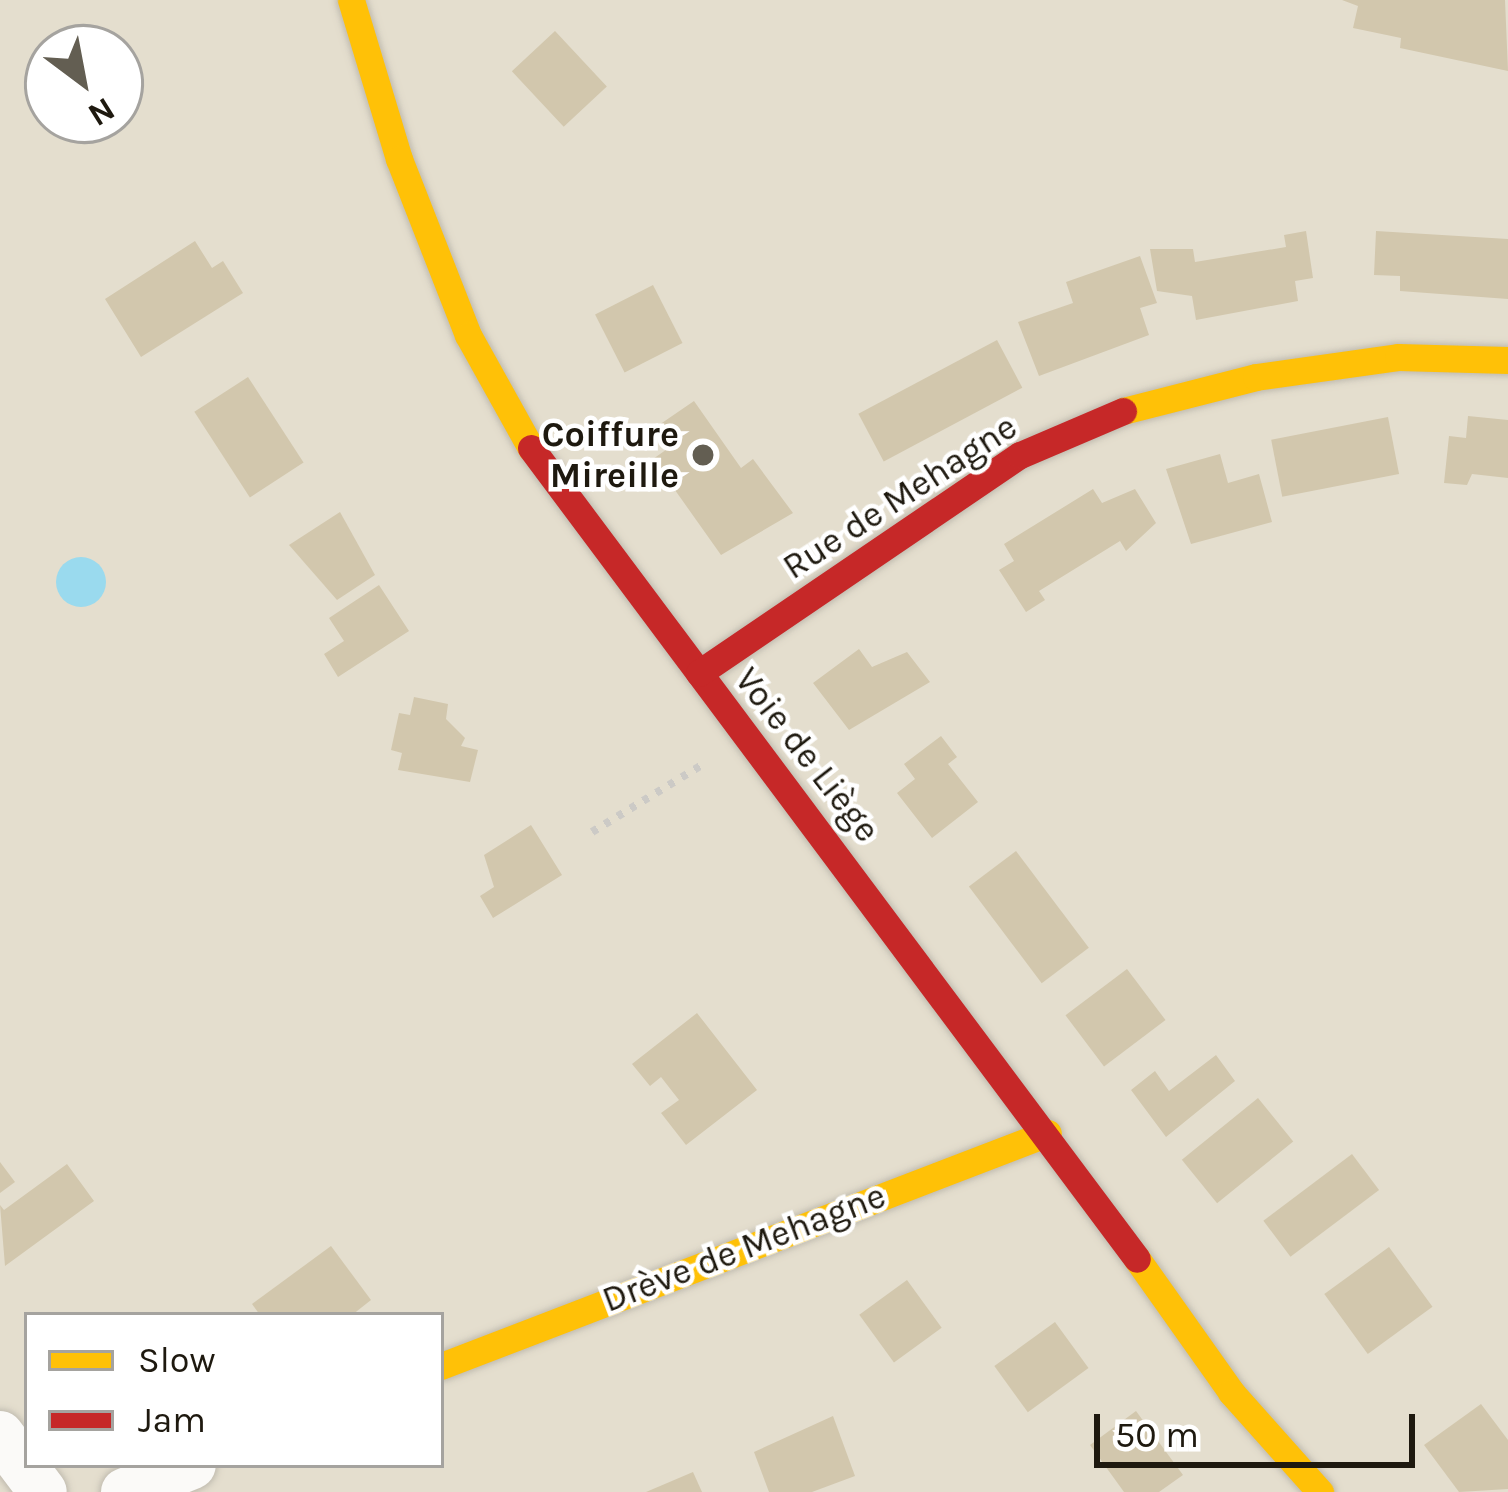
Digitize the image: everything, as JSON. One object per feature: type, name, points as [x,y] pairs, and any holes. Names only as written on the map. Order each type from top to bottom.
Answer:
[{"type":"street","name":"Voie de Liège","points":[[350,0],[399,159],[467,335],[545,474],[1048,1133],[1231,1392],[1319,1492]]},
{"type":"street","name":"Rue de Mehagne","points":[[699,673],[1020,455],[1124,411],[1256,377],[1398,357],[1508,360]]},
{"type":"street","name":"Drève de Mehagne","points":[[444,1365],[1048,1133]]},
{"type":"street","points":[[0,1435],[24,1466]]},
{"type":"street","points":[[25,1468],[44,1492]]},
{"type":"street","points":[[125,1492],[185,1468]]},
{"type":"path","points":[[592,832],[747,736]]},
{"type":"water","points":[[81,557],[99,564],[106,582],[99,600],[81,607],[63,600],[56,582],[63,564]]},
{"type":"building","points":[[1342,0],[1505,0],[1508,71],[1400,48],[1401,38],[1353,28],[1358,6]]},
{"type":"building","points":[[555,31],[607,87],[564,127],[512,71]]},
{"type":"building","points":[[1306,231],[1313,278],[1295,281],[1298,301],[1196,320],[1192,296],[1157,291],[1150,249],[1193,249],[1195,262],[1286,247],[1284,235]]},
{"type":"building","points":[[1376,231],[1508,239],[1508,299],[1400,291],[1400,276],[1374,275]]},
{"type":"building","points":[[195,241],[212,268],[223,261],[243,293],[141,357],[105,299]]},
{"type":"building","points":[[1140,256],[1157,303],[1140,308],[1149,335],[1039,376],[1018,322],[1073,303],[1066,282]]},
{"type":"building","points":[[653,285],[683,343],[625,372],[595,315]]},
{"type":"building","points":[[997,340],[1022,388],[884,461],[858,414]]},
{"type":"building","points":[[248,377],[304,463],[250,497],[194,412]]},
{"type":"building","points":[[694,401],[741,468],[753,459],[793,513],[721,555],[653,459],[670,447],[656,427]]},
{"type":"building","points":[[1468,416],[1508,420],[1508,478],[1472,474],[1467,485],[1444,483],[1449,436],[1466,438]]},
{"type":"building","points":[[1388,417],[1399,474],[1282,497],[1271,440]]},
{"type":"building","points":[[1220,454],[1228,483],[1259,474],[1272,522],[1191,544],[1166,469]]},
{"type":"building","points":[[1093,489],[1102,503],[1135,489],[1156,523],[1126,551],[1120,541],[1039,591],[1045,600],[1026,612],[999,570],[1014,561],[1004,544]]},
{"type":"building","points":[[340,512],[375,575],[337,600],[289,545]]},
{"type":"building","points":[[379,585],[409,631],[338,677],[324,654],[344,641],[329,618]]},
{"type":"building","points":[[859,649],[872,667],[907,652],[930,682],[849,730],[813,683]]},
{"type":"building","points":[[414,697],[448,704],[446,719],[465,738],[461,746],[478,750],[470,782],[398,770],[402,753],[391,750],[399,713],[410,715]]},
{"type":"building","points":[[941,736],[957,757],[948,764],[978,802],[932,838],[897,793],[915,779],[904,764]]},
{"type":"building","points":[[531,825],[562,875],[493,918],[480,896],[494,887],[484,855]]},
{"type":"building","points":[[1016,851],[1089,948],[1042,983],[969,887]]},
{"type":"building","points":[[1127,969],[1166,1020],[1104,1066],[1066,1015]]},
{"type":"building","points":[[697,1013],[757,1090],[686,1145],[661,1113],[679,1100],[661,1077],[650,1086],[632,1064]]},
{"type":"building","points":[[1216,1055],[1235,1081],[1166,1137],[1131,1090],[1155,1071],[1169,1091]]},
{"type":"building","points":[[1258,1098],[1293,1142],[1217,1203],[1182,1160]]},
{"type":"building","points":[[1352,1154],[1379,1190],[1290,1257],[1263,1221]]},
{"type":"building","points":[[0,1162],[15,1182],[0,1193]]},
{"type":"building","points":[[67,1164],[94,1201],[5,1266],[0,1205],[4,1210]]},
{"type":"building","points":[[331,1246],[371,1300],[356,1312],[258,1312],[252,1304]]},
{"type":"building","points":[[1389,1247],[1432,1307],[1368,1354],[1324,1294]]},
{"type":"building","points":[[907,1280],[942,1328],[894,1362],[859,1315]]},
{"type":"building","points":[[1055,1322],[1089,1368],[1028,1412],[994,1366]]},
{"type":"building","points":[[1481,1404],[1508,1440],[1508,1489],[1459,1492],[1424,1445]]},
{"type":"building","points":[[1136,1411],[1183,1475],[1159,1492],[1124,1492],[1090,1445]]},
{"type":"building","points":[[833,1416],[855,1476],[812,1492],[769,1492],[754,1452]]},
{"type":"building","points":[[693,1472],[702,1492],[646,1492]]},
{"type":"traffic: slow","points":[[351,0],[399,159],[468,335],[531,448]]},
{"type":"traffic: slow","points":[[1123,411],[1256,377],[1398,357],[1508,360]]},
{"type":"traffic: slow","points":[[444,1365],[1048,1133]]},
{"type":"traffic: slow","points":[[1137,1259],[1231,1392],[1320,1492]]},
{"type":"traffic: jam","points":[[699,673],[1020,455],[1123,411]]},
{"type":"traffic: jam","points":[[531,448],[1137,1259]]},
{"type":"place","name":"Coiffure Mireille","points":[[703,455]]}]
